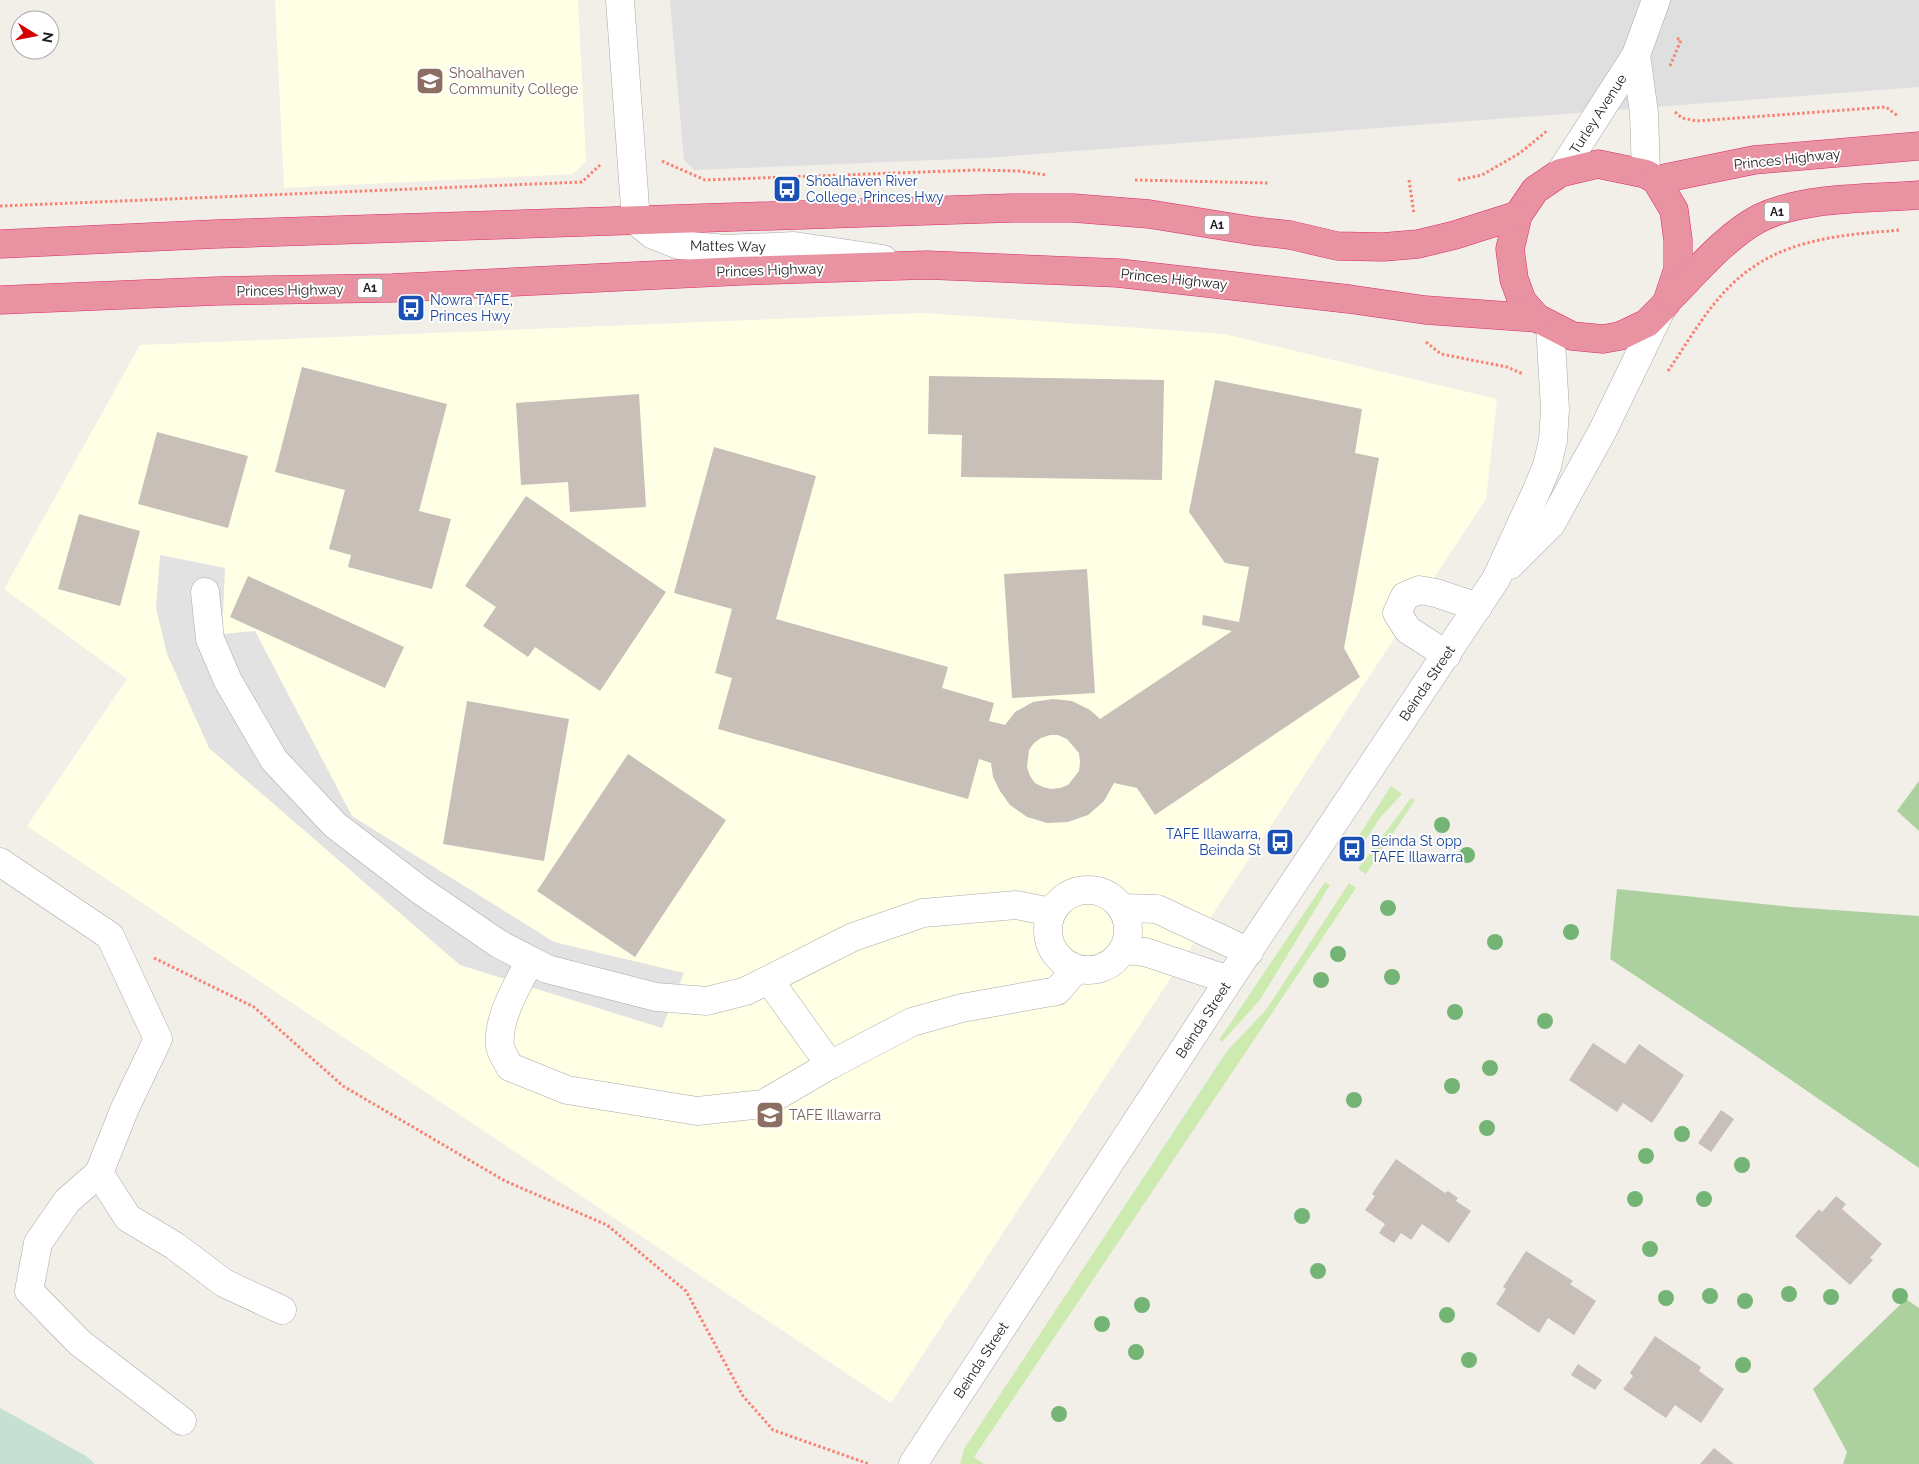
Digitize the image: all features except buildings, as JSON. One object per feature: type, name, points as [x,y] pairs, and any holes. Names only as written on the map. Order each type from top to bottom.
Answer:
[{"type":"highway","name":"Princes Highway","points":[[1651,177],[1754,160],[1919,146]]},
{"type":"highway","points":[[1543,322],[1522,301],[1514,279],[1510,249],[1518,215],[1535,190],[1560,172],[1598,164],[1651,177],[1674,210],[1678,240],[1678,269],[1664,305]]},
{"type":"highway","name":"A1","points":[[1543,322],[1572,336],[1603,339],[1620,336],[1647,323],[1739,232],[1761,218],[1788,208],[1841,199],[1919,195]]},
{"type":"highway","name":"A1","points":[[0,244],[216,234],[636,221],[911,210],[1073,208],[1149,214],[1290,235],[1337,246],[1383,247],[1418,244],[1518,215]]},
{"type":"highway","name":"Princes Highway","points":[[0,300],[217,291],[392,288],[740,271],[927,265],[1118,272],[1349,299],[1425,310],[1543,322]]},
{"type":"street","points":[[620,0],[636,221]]},
{"type":"street","name":"Turley Avenue","points":[[1560,172],[1636,55],[1656,0]]},
{"type":"street","name":"Turley Avenue","points":[[1636,55],[1651,177]]},
{"type":"street","name":"Mattes Way","points":[[636,221],[653,236],[679,244],[726,249],[794,246],[927,265]]},
{"type":"street","name":"Beinda Street","points":[[1496,579],[1551,524],[1602,432],[1664,305]]},
{"type":"street","name":"Beinda Street","points":[[913,1464],[1229,980],[1496,579],[1547,466],[1553,440],[1555,409],[1543,322]]},
{"type":"street","points":[[1447,655],[1408,630],[1398,613],[1405,596],[1419,590],[1436,592],[1478,607]]},
{"type":"street","points":[[205,592],[210,639],[228,681],[274,760],[335,825],[420,890],[499,944],[547,969],[656,997],[708,1001],[746,991],[853,937],[923,913],[1016,905],[1052,912]]},
{"type":"street","points":[[0,862],[110,936],[158,1039],[125,1108],[99,1173],[67,1202],[38,1243],[29,1291],[80,1343],[182,1421]]},
{"type":"street","points":[[1086,890],[1100,892],[1113,898],[1122,908],[1129,928],[1124,950],[1115,960],[1103,968],[1090,971],[1076,969],[1063,963],[1054,952],[1049,939],[1048,925],[1052,912],[1061,901],[1073,893],[1086,890]]},
{"type":"street","points":[[1122,908],[1156,909],[1249,952]]},
{"type":"street","points":[[1124,950],[1145,952],[1229,980]]},
{"type":"street","points":[[530,961],[512,996],[503,1023],[500,1047],[510,1068],[567,1090],[698,1111],[763,1104],[830,1065],[912,1022],[962,1008],[1057,991],[1076,969]]},
{"type":"street","points":[[770,980],[830,1065]]},
{"type":"street","points":[[99,1173],[128,1218],[175,1246],[224,1283],[282,1310]]},
{"type":"path","points":[[1668,72],[1680,40]]},
{"type":"path","points":[[1675,112],[1682,118],[1697,121],[1886,107],[1899,118]]},
{"type":"path","points":[[1458,180],[1482,175],[1520,153],[1552,125]]},
{"type":"path","points":[[661,161],[705,180],[977,170],[1019,171],[1055,176]]},
{"type":"path","points":[[0,206],[582,182],[603,163]]},
{"type":"path","points":[[1132,180],[1269,183]]},
{"type":"path","points":[[1667,372],[1714,305],[1740,277],[1776,253],[1808,241],[1863,233],[1910,229]]},
{"type":"path","points":[[1424,341],[1441,354],[1507,367],[1530,377]]},
{"type":"path","points":[[110,936],[254,1007],[344,1086],[496,1176],[607,1225],[686,1291],[743,1396],[773,1430],[870,1464]]},
{"type":"shaded area","name":"Shoalhaven Community College","points":[[275,0],[578,0],[586,161],[573,174],[284,188]]},
{"type":"shaded area","points":[[670,0],[1919,0],[1919,87],[984,158],[695,170],[684,160]]},
{"type":"shaded area","name":"TAFE Illawarra","points":[[924,313],[1224,334],[1497,399],[1486,499],[891,1403],[27,826],[127,679],[4,589],[140,345]]},
{"type":"shaded area","points":[[160,555],[225,568],[222,634],[255,631],[352,816],[554,942],[684,973],[662,1028],[460,965],[209,748],[167,654],[156,608]]},
{"type":"shaded area","points":[[0,1408],[86,1456],[95,1464],[0,1464]]},
{"type":"green space","points":[[1919,781],[1919,831],[1897,811]]},
{"type":"green space","points":[[1391,786],[1402,794],[1379,819],[1365,841],[1358,837]]},
{"type":"green space","points":[[1411,798],[1415,800],[1366,874],[1358,869]]},
{"type":"green space","points":[[1325,882],[1330,885],[1260,1000],[1222,1042],[1219,1040]]},
{"type":"green space","points":[[1349,883],[1356,888],[974,1457],[984,1464],[960,1464],[964,1449],[1227,1051],[1266,1010]]},
{"type":"green space","points":[[1617,889],[1792,907],[1919,916],[1919,1168],[1743,1047],[1610,959]]},
{"type":"green space","points":[[1906,1299],[1919,1308],[1919,1464],[1843,1464],[1847,1452],[1813,1389]]},
{"type":"place","name":"Shoalhaven Community College","points":[[430,81]]},
{"type":"place","name":"Shoalhaven River College, Princes Hwy","points":[[787,189]]},
{"type":"place","name":"Nowra TAFE, Princes Hwy","points":[[411,308]]},
{"type":"place","name":"TAFE Illawarra, Beinda St","points":[[1280,842]]},
{"type":"place","name":"Beinda St opp TAFE Illawarra","points":[[1352,849]]},
{"type":"place","name":"TAFE Illawarra","points":[[770,1115]]}]
